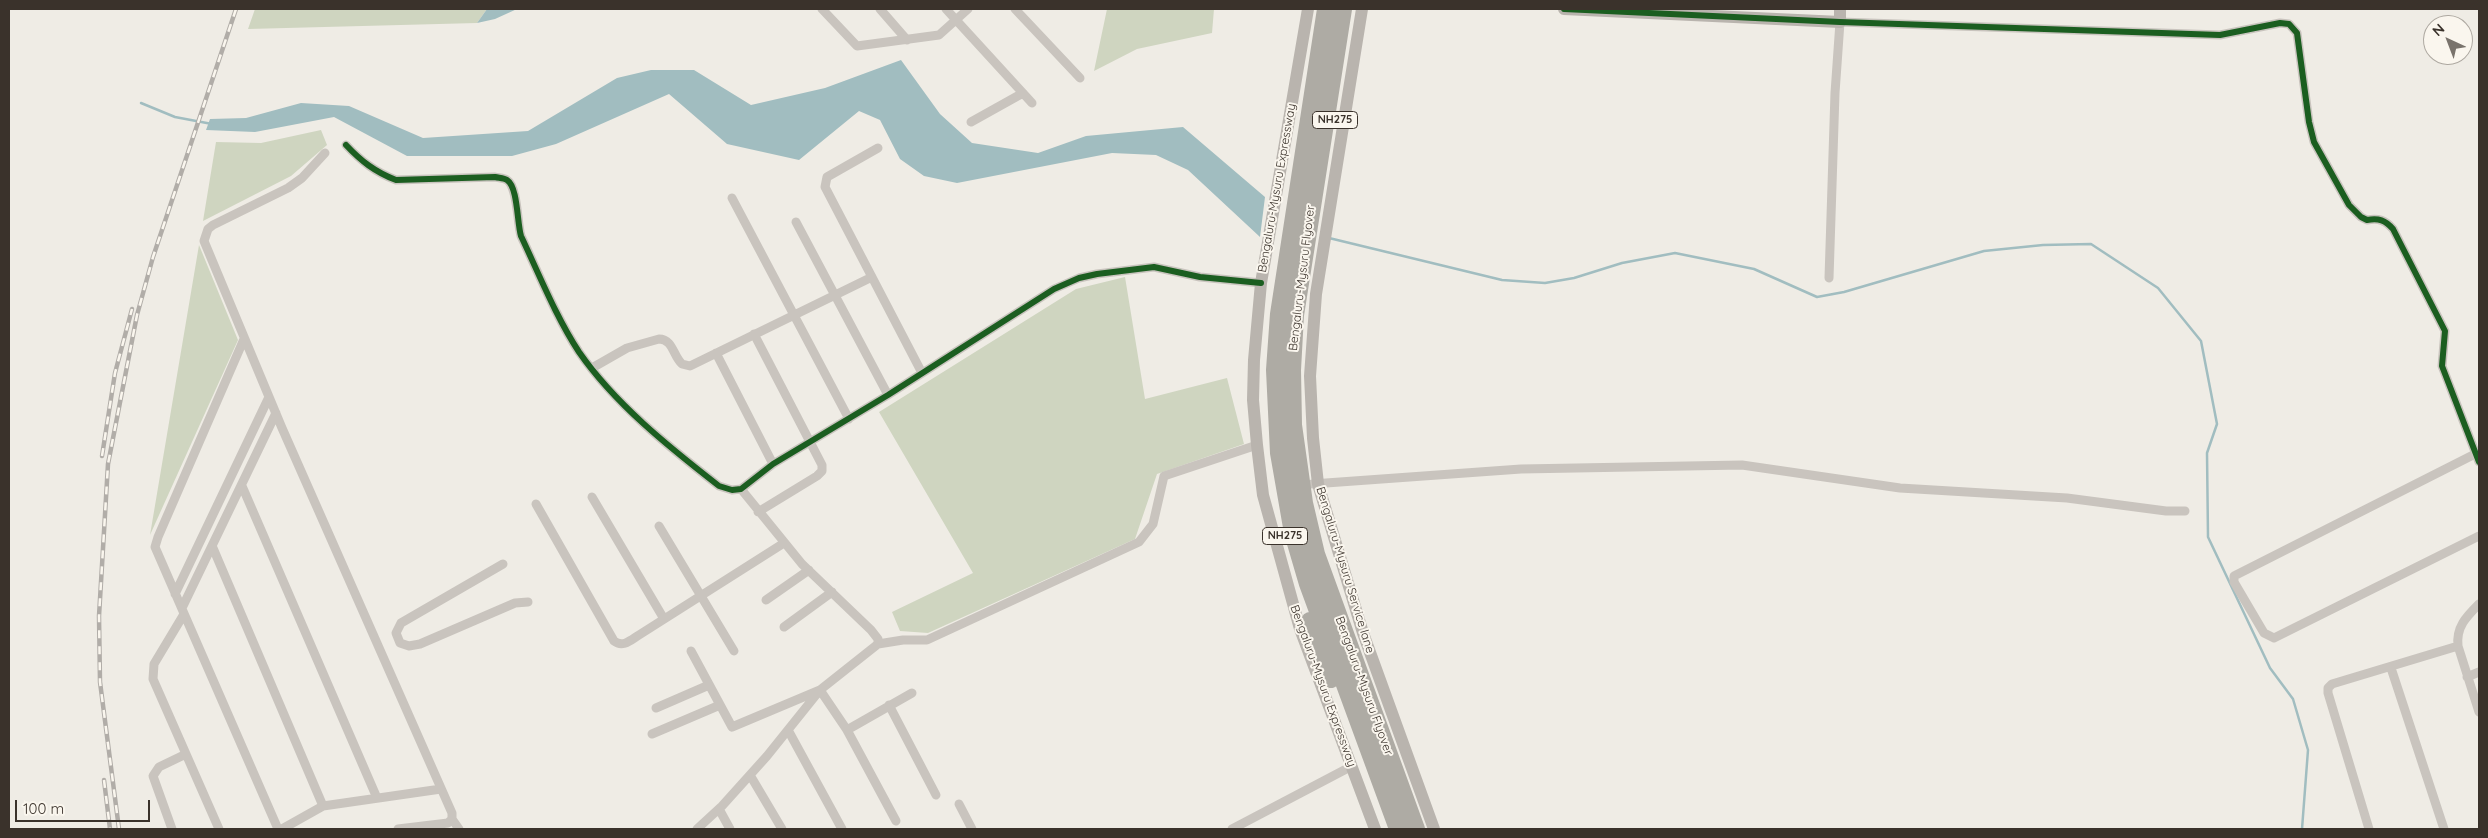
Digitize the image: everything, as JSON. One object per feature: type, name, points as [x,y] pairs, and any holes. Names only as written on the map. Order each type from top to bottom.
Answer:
[{"type":"highway","name":"Bengaluru-Mysuru Expressway","points":[[1316,9],[1271,281],[1264,389],[1266,443],[1277,504],[1292,565],[1319,646],[1387,829]]},
{"type":"highway","name":"Bengaluru-Mysuru Expressway","points":[[1280,221],[1326,9]]},
{"type":"highway","name":"Bengaluru-Mysuru Flyover","points":[[1343,9],[1295,315],[1292,370],[1295,442],[1304,503],[1316,554],[1416,829]]},
{"type":"highway","name":"NH275","points":[[1352,9],[1322,236],[1301,361],[1302,418],[1331,564],[1425,829]]},
{"type":"highway","name":"Bengaluru-Mysuru Flyover","points":[[1280,221],[1275,398],[1283,480],[1293,533],[1308,584],[1398,829]]},
{"type":"street","points":[[822,9],[857,46],[940,35],[968,9]]},
{"type":"street","points":[[880,9],[907,40]]},
{"type":"street","points":[[946,9],[1032,103]]},
{"type":"street","points":[[1015,9],[1080,78]]},
{"type":"street","name":"Bengaluru-Mysuru Expressway","points":[[1308,9],[1280,221],[1261,283],[1254,360],[1253,400],[1263,495],[1300,629],[1375,829]]},
{"type":"street","name":"NH275","points":[[1322,236],[1362,9]]},
{"type":"street","points":[[1564,9],[1840,22],[2220,35],[2280,23],[2289,24],[2297,33],[2309,122],[2314,142],[2355,212],[2367,220],[2377,218],[2387,221],[2394,229],[2446,331],[2442,366],[2477,458],[2234,576],[2234,582],[2264,633],[2274,638],[2479,536]]},
{"type":"street","points":[[1829,278],[1835,93],[1840,9]]},
{"type":"street","points":[[971,122],[1023,94]]},
{"type":"street","points":[[346,145],[363,163],[396,180],[496,177],[506,179],[514,187],[517,222],[521,236],[572,338],[592,368],[606,387],[707,477],[719,486],[732,490],[741,489],[773,464],[888,395],[1054,289],[1079,278],[1154,266],[1200,277],[1261,283]]},
{"type":"street","points":[[878,148],[828,176],[824,182],[922,373]]},
{"type":"street","points":[[325,153],[302,178],[288,188],[214,225],[205,234],[206,249],[269,397],[442,789],[452,813],[452,820],[459,829]]},
{"type":"street","points":[[732,198],[849,419]]},
{"type":"street","points":[[796,222],[888,395]]},
{"type":"street","points":[[592,368],[627,348],[659,339],[663,339],[670,344],[678,361],[685,366],[716,353],[872,277]]},
{"type":"street","points":[[754,334],[822,465],[822,471],[817,476],[758,512]]},
{"type":"street","points":[[244,339],[156,542],[156,551],[278,829]]},
{"type":"street","points":[[716,353],[773,464]]},
{"type":"street","points":[[175,594],[269,397]]},
{"type":"street","points":[[219,829],[153,679],[152,671],[156,658],[183,611],[276,413]]},
{"type":"street","points":[[697,829],[719,809],[750,775],[820,690],[878,644],[903,640],[926,640],[1139,542],[1153,524],[1164,476],[1257,445]]},
{"type":"street","points":[[1314,484],[1521,469],[1742,465],[1900,488],[2066,498],[2166,511],[2185,511]]},
{"type":"street","name":"Bengaluru-Mysuru Service lane","points":[[1314,484],[1363,633],[1434,829]]},
{"type":"street","points":[[242,486],[377,798]]},
{"type":"street","points":[[741,489],[784,543],[871,630],[878,639],[878,644]]},
{"type":"street","points":[[592,497],[664,619]]},
{"type":"street","points":[[536,504],[614,641],[623,645],[784,543]]},
{"type":"street","points":[[659,526],[734,651]]},
{"type":"street","points":[[213,548],[323,806]]},
{"type":"street","points":[[503,564],[401,622],[396,633],[400,643],[409,646],[420,644],[515,603],[528,602]]},
{"type":"street","points":[[766,600],[809,570]]},
{"type":"street","points":[[784,627],[832,592]]},
{"type":"street","points":[[2479,604],[2460,627],[2457,635],[2458,646],[2467,678],[2479,712]]},
{"type":"street","points":[[2369,829],[2328,688],[2332,684],[2391,668],[2458,646]]},
{"type":"street","points":[[690,651],[732,727],[820,690]]},
{"type":"street","points":[[2391,668],[2444,829]]},
{"type":"street","points":[[2467,678],[2479,672]]},
{"type":"street","points":[[656,708],[709,685]]},
{"type":"street","points":[[820,690],[847,730],[896,821]]},
{"type":"street","points":[[847,730],[912,693]]},
{"type":"street","points":[[652,734],[720,705]]},
{"type":"street","points":[[890,705],[936,794]]},
{"type":"street","points":[[788,730],[842,829]]},
{"type":"street","points":[[172,829],[153,776],[159,767],[186,754]]},
{"type":"street","points":[[1232,829],[1352,766]]},
{"type":"street","points":[[750,775],[782,829]]},
{"type":"street","points":[[282,829],[323,806],[442,789]]},
{"type":"street","points":[[959,804],[972,829]]},
{"type":"street","points":[[719,809],[730,829]]},
{"type":"street","points":[[399,829],[446,823],[452,820]]},
{"type":"green space","points":[[255,9],[487,9],[477,23],[248,29]]},
{"type":"green space","points":[[1107,9],[1214,9],[1212,33],[1137,49],[1094,71]]},
{"type":"green space","points":[[321,130],[327,145],[291,176],[203,221],[216,142],[261,143]]},
{"type":"green space","points":[[199,245],[238,340],[150,535]]},
{"type":"green space","points":[[1125,277],[1145,399],[1227,378],[1244,444],[1157,474],[1135,539],[928,633],[900,631],[892,612],[973,573],[879,412],[1076,289]]},
{"type":"water","points":[[487,9],[517,9],[495,19],[477,23]]},
{"type":"water","points":[[901,60],[940,114],[972,143],[1038,153],[1086,136],[1183,127],[1265,197],[1260,237],[1188,170],[1156,155],[1112,153],[957,183],[924,176],[900,159],[880,120],[859,111],[799,160],[727,144],[669,94],[556,144],[512,156],[407,156],[334,117],[255,132],[206,130],[210,119],[246,118],[301,103],[349,106],[423,138],[528,131],[617,78],[651,70],[694,70],[751,105],[825,88]]},
{"type":"waterway","points":[[141,103],[175,117],[212,124]]},
{"type":"waterway","points":[[1329,238],[1502,280],[1545,283],[1574,278],[1622,263],[1675,253],[1754,269],[1817,297],[1844,292],[1984,251],[2043,245],[2091,244],[2158,288],[2201,341],[2217,424],[2207,453],[2208,537],[2270,668],[2293,699],[2308,750],[2302,829]]},
{"type":"railway","points":[[119,829],[100,682],[99,616],[108,464],[137,315],[153,257],[236,9]]},
{"type":"railway","points":[[102,456],[115,373],[132,309]]},
{"type":"railway","points":[[104,780],[110,829]]},
{"type":"cycle path","points":[[1564,9],[1840,22],[2220,35],[2280,23],[2289,24],[2297,33],[2309,122],[2314,142],[2349,205],[2361,217],[2367,220],[2382,220],[2393,229],[2445,331],[2442,366],[2479,462]]},
{"type":"cycle path","points":[[346,145],[369,166],[396,180],[495,177],[507,180],[511,184],[515,197],[521,236],[555,310],[579,352],[609,389],[644,424],[719,486],[732,490],[741,489],[773,464],[888,395],[1054,289],[1079,278],[1154,267],[1200,277],[1261,283]]}]
